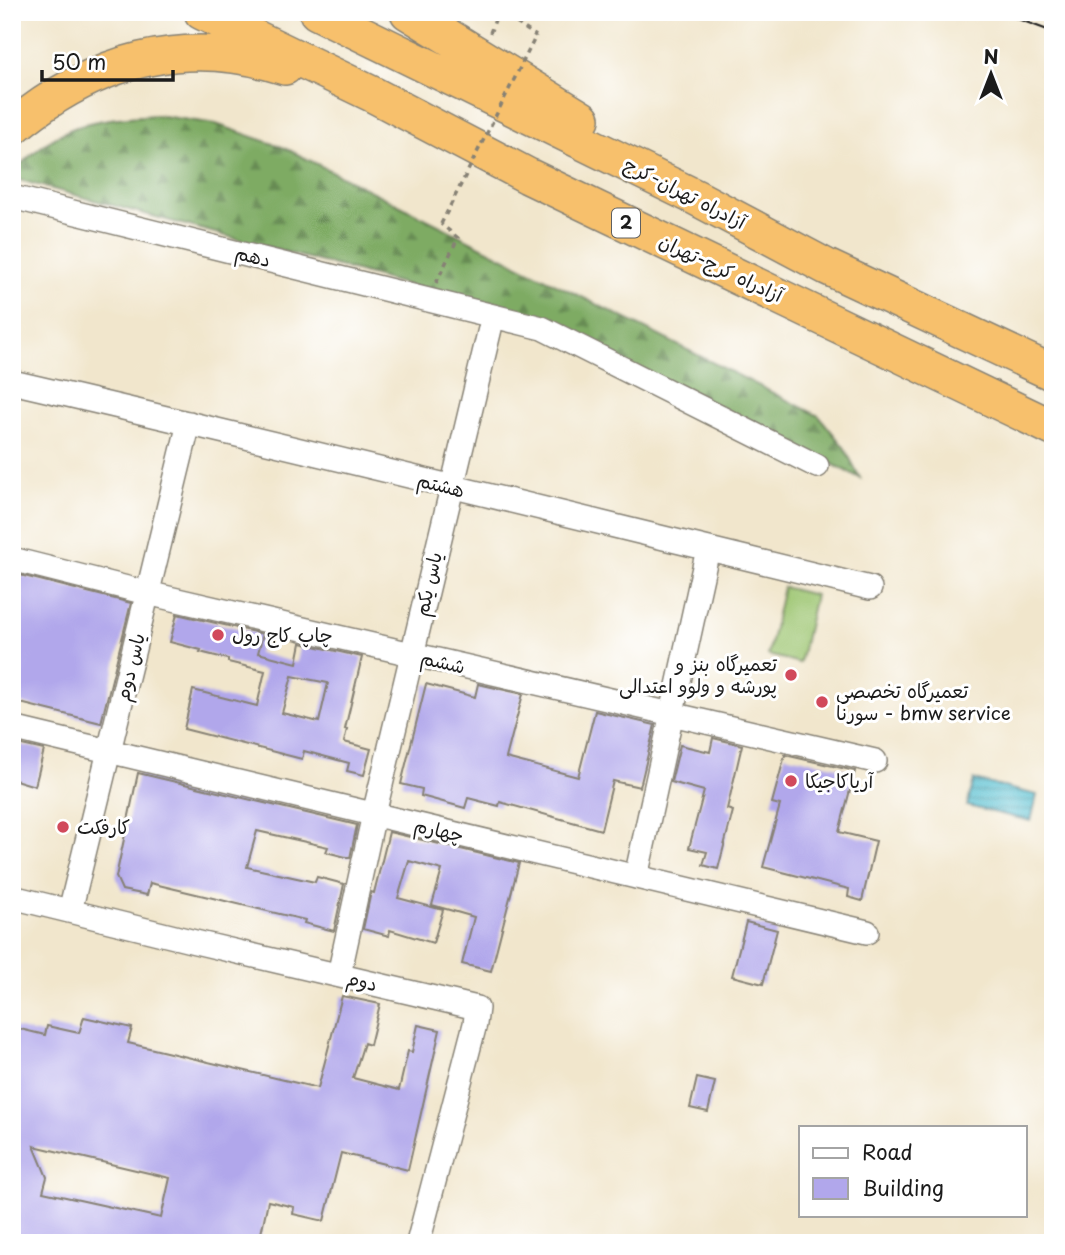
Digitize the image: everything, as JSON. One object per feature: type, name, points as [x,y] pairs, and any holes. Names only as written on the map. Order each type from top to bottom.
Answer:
[{"type":"highway","name":"آزادراه کرج-تهران","points":[[202,12],[372,94],[528,176],[1053,428]]},
{"type":"highway","name":"آزادراه تهران-کرج","points":[[317,12],[698,198],[827,267],[1053,373]]},
{"type":"highway","points":[[408,12],[555,102],[698,198]]},
{"type":"highway","points":[[12,128],[40,105],[74,84],[111,67],[167,53],[221,54],[276,64],[372,94]]},
{"type":"street","name":"دهم","points":[[12,197],[542,328],[817,466]]},
{"type":"street","name":"یاس یکم","points":[[339,975],[373,814],[493,316]]},
{"type":"street","name":"هشتم","points":[[12,382],[314,452],[452,488],[870,588]]},
{"type":"street","name":"یاس دوم","points":[[70,911],[189,423]]},
{"type":"street","points":[[636,877],[708,549]]},
{"type":"street","name":"ششم","points":[[12,559],[147,593],[875,761]]},
{"type":"street","name":"چهارم","points":[[12,728],[867,932]]},
{"type":"street","name":"دوم","points":[[12,897],[477,1008],[418,1243]]},
{"type":"path","points":[[428,300],[458,239],[441,225],[536,36],[500,12]]},
{"type":"green space","points":[[156,115],[216,124],[285,148],[819,416],[844,447],[860,478],[715,406],[496,309],[12,178],[12,173],[46,143],[77,127],[112,119]]},
{"type":"green space","points":[[783,587],[815,595],[800,663],[768,655]]},
{"type":"water","points":[[974,780],[1037,795],[1031,821],[967,806]]},
{"type":"building","points":[[12,573],[131,603],[101,723],[12,701]]},
{"type":"building","points":[[177,614],[263,634],[258,653],[297,663],[301,643],[362,657],[344,742],[371,749],[364,775],[347,771],[349,763],[304,751],[302,759],[184,729],[193,690],[257,706],[265,671],[228,662],[228,659],[170,642]],"holes":[[[292,676],[328,683],[319,722],[282,713]]]},
{"type":"building","points":[[426,684],[475,697],[478,684],[523,694],[506,758],[578,777],[595,711],[655,725],[640,787],[613,781],[601,830],[500,802],[499,806],[468,798],[465,808],[421,796],[422,789],[401,784]]},
{"type":"building","points":[[713,738],[742,745],[727,809],[733,811],[718,869],[703,865],[707,852],[689,848],[704,791],[671,782],[680,745],[710,752]]},
{"type":"building","points":[[13,743],[44,750],[35,786],[12,779]]},
{"type":"building","points":[[785,755],[855,771],[839,832],[876,841],[862,901],[848,897],[849,889],[763,867],[780,805],[772,803]]},
{"type":"building","points":[[138,773],[357,825],[350,858],[326,852],[328,847],[257,831],[247,867],[315,882],[317,877],[344,884],[334,931],[304,923],[305,920],[150,883],[147,895],[122,890],[116,877]]},
{"type":"building","points":[[389,832],[519,863],[491,971],[462,964],[474,917],[432,905],[442,870],[409,861],[398,898],[443,910],[433,943],[390,930],[389,936],[363,929]]},
{"type":"building","points":[[746,922],[777,930],[763,984],[732,976]]},
{"type":"building","points":[[342,996],[380,1004],[370,1045],[364,1043],[353,1078],[399,1090],[408,1051],[412,1052],[418,1025],[440,1030],[408,1170],[341,1153],[324,1221],[293,1214],[294,1207],[268,1201],[259,1243],[12,1243],[12,1027],[45,1035],[47,1026],[79,1033],[84,1017],[132,1028],[128,1043],[318,1088]],"holes":[[[34,1146],[170,1178],[161,1218],[43,1192],[47,1177]]]},
{"type":"building","points":[[697,1078],[715,1082],[708,1112],[690,1108]]},
{"type":"tram line","points":[[999,12],[1053,32]]},
{"type":"place","name":"چاپ کاج رول","points":[[218,635]]},
{"type":"place","name":"تعمیرگاه بنز و پورشه و ولوو اعتدالی","points":[[791,675]]},
{"type":"place","name":"تعمیرگاه تخصصی سورنا - bmw service","points":[[822,702]]},
{"type":"place","name":"آریاکاجیکا","points":[[791,781]]},
{"type":"place","name":"کارفکت","points":[[63,827]]}]
